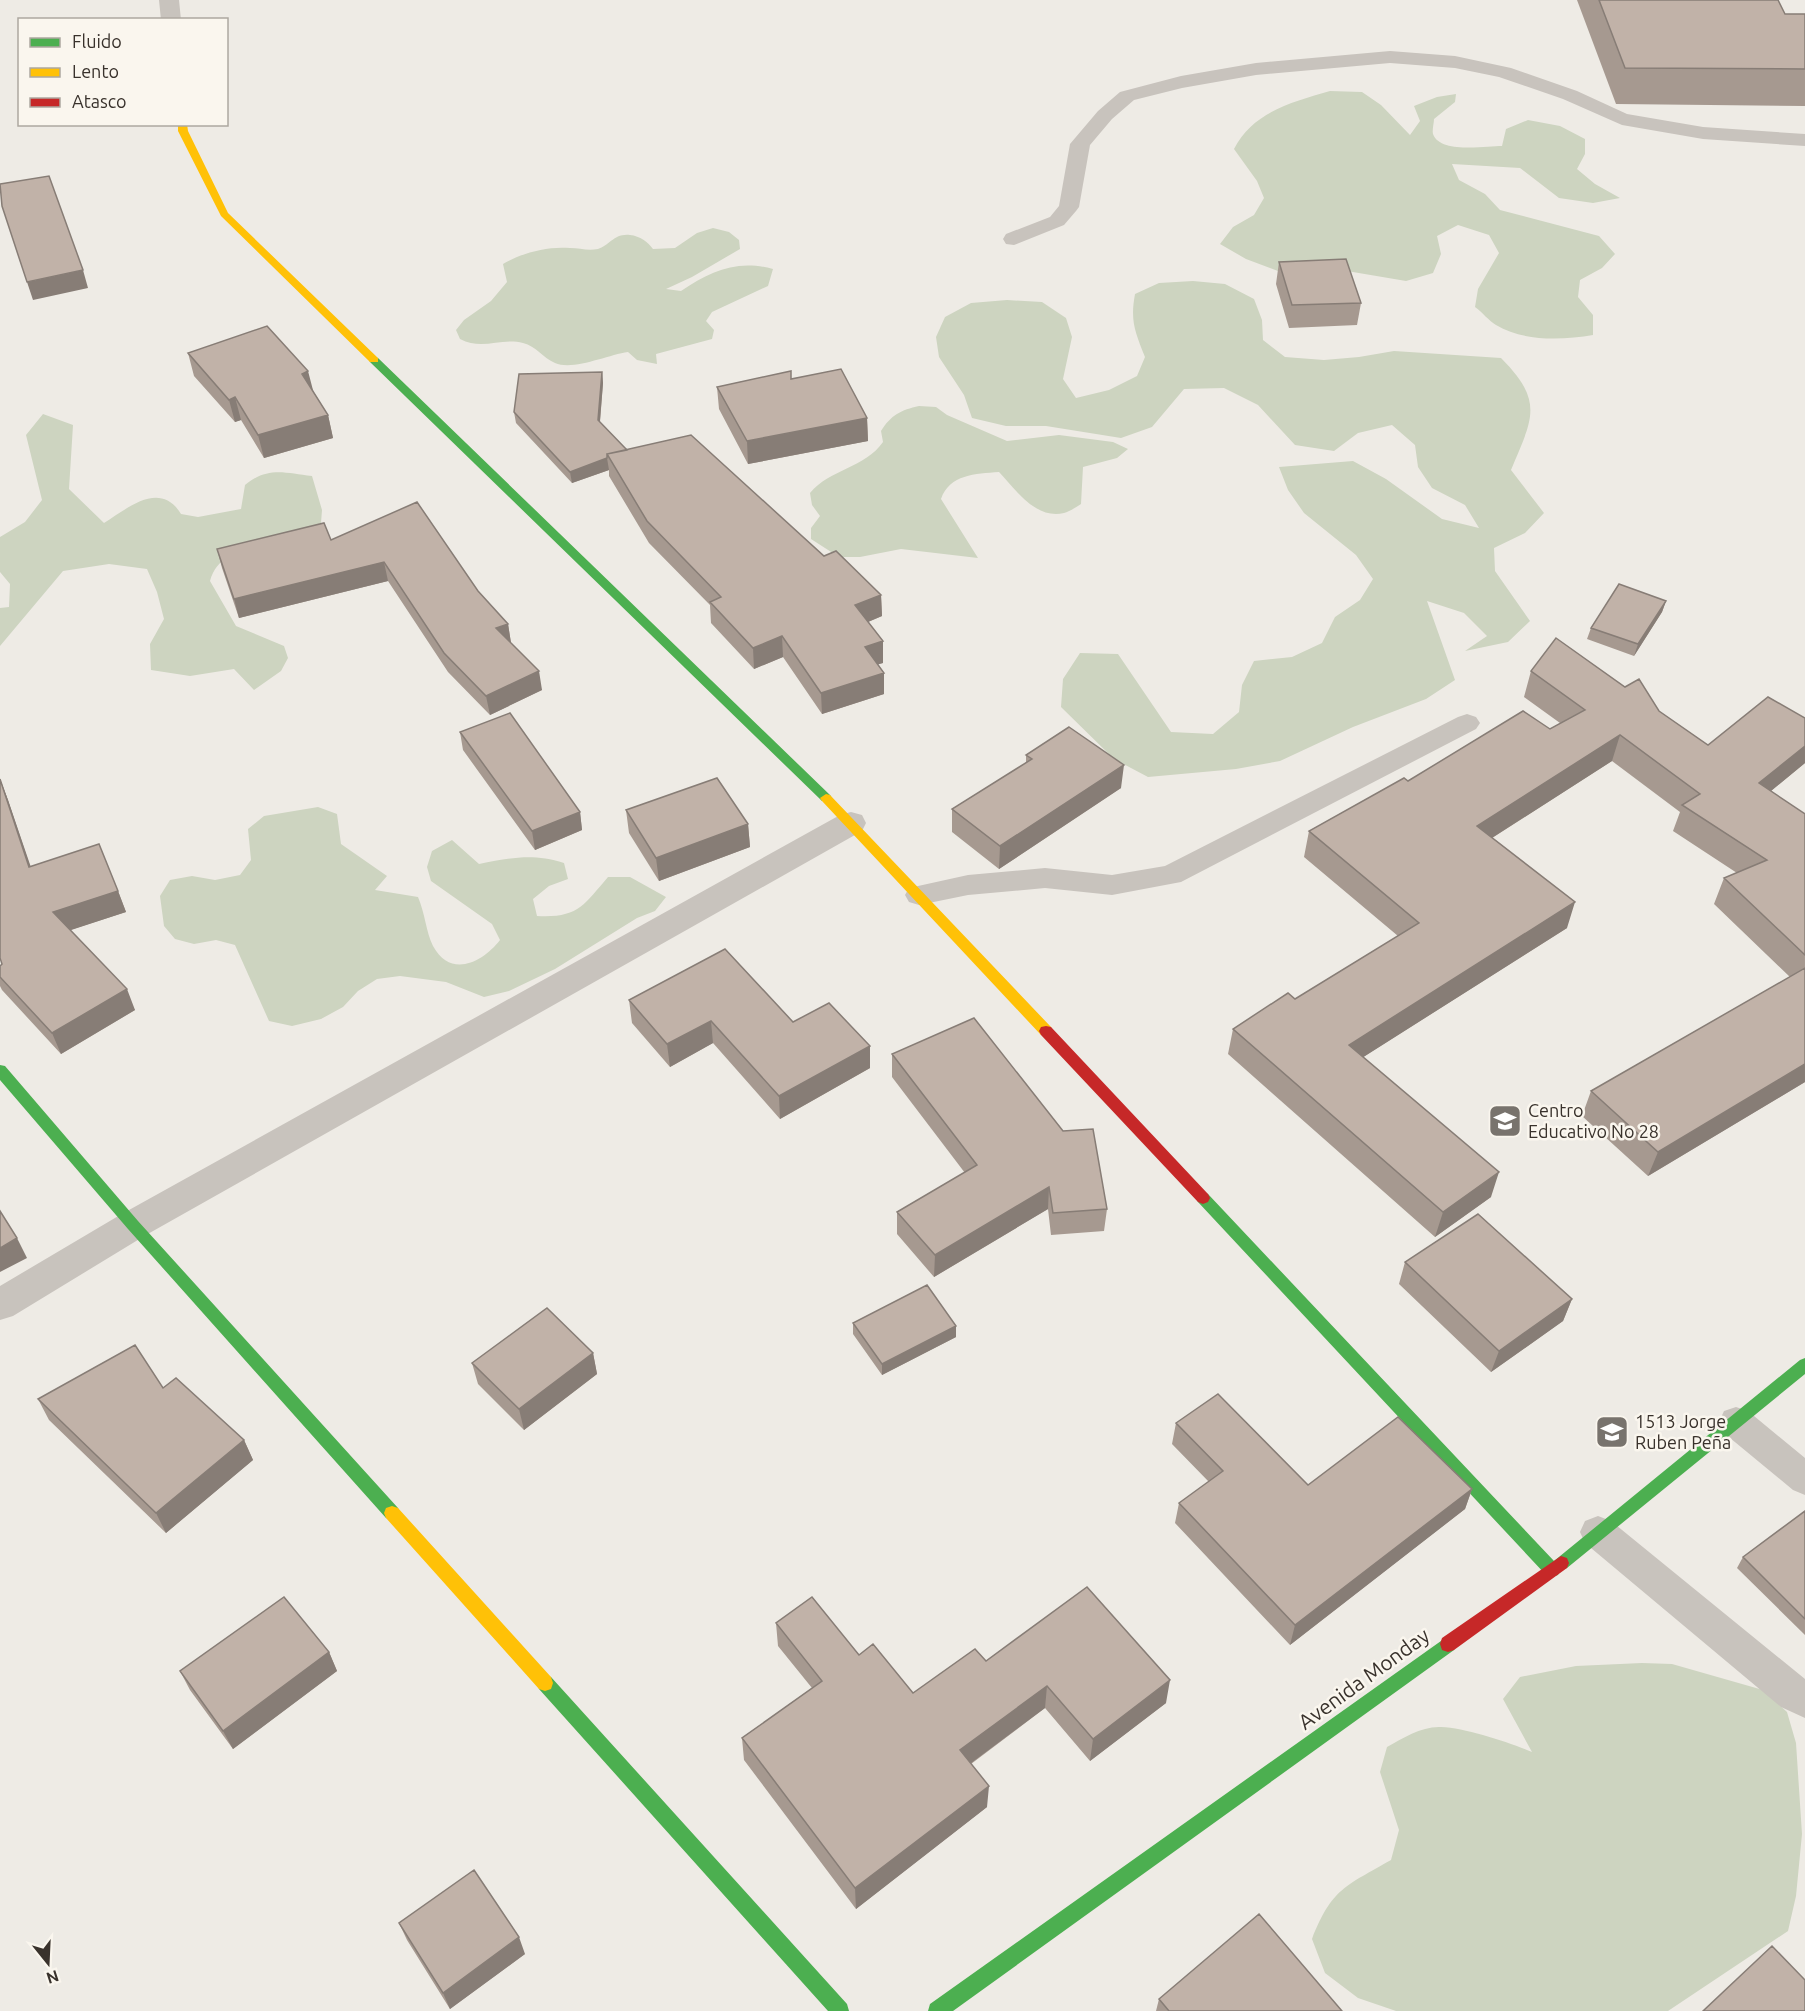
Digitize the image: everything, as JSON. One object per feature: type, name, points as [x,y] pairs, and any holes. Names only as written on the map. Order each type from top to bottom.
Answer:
[{"type":"street","points":[[169,0],[171,18]]},
{"type":"street","points":[[182,126],[224,214],[851,823],[1552,1570]]},
{"type":"street","points":[[0,1305],[133,1226],[851,823]]},
{"type":"street","points":[[0,1070],[133,1226],[840,2011]]},
{"type":"street","name":"Avenida Monday","points":[[937,2011],[1552,1570],[1805,1365]]},
{"type":"lane","points":[[1014,239],[1057,221],[1069,207],[1080,144],[1105,115],[1127,96],[1181,82],[1256,69],[1390,57],[1455,62],[1504,72],[1570,95],[1622,119],[1703,133],[1805,140]]},
{"type":"lane","points":[[919,895],[968,885],[1045,878],[1112,885],[1171,875],[1467,723]]},
{"type":"lane","points":[[1736,1422],[1805,1479]]},
{"type":"lane","points":[[1598,1532],[1794,1694],[1805,1700]]},
{"type":"green space","points":[[1330,91],[1362,92],[1381,105],[1410,135],[1420,121],[1414,106],[1437,97],[1456,94],[1455,102],[1434,119],[1433,131],[1437,140],[1454,147],[1502,146],[1506,129],[1528,120],[1560,126],[1585,139],[1585,154],[1577,169],[1595,184],[1620,198],[1593,203],[1559,198],[1520,168],[1452,164],[1459,180],[1485,194],[1500,210],[1599,236],[1615,254],[1602,268],[1580,280],[1578,297],[1593,315],[1593,335],[1557,339],[1531,337],[1507,331],[1491,321],[1475,307],[1478,289],[1499,253],[1489,235],[1458,225],[1437,236],[1441,254],[1433,273],[1406,281],[1341,270],[1310,274],[1278,271],[1246,259],[1220,244],[1233,227],[1254,215],[1264,198],[1257,181],[1234,149],[1242,136],[1263,117],[1275,110]]},
{"type":"green space","points":[[713,228],[729,232],[739,240],[740,249],[692,277],[666,289],[681,291],[713,273],[748,265],[773,269],[768,286],[712,312],[706,321],[714,330],[712,339],[656,354],[657,364],[637,360],[628,352],[580,364],[562,365],[551,361],[523,343],[476,344],[460,339],[456,330],[464,320],[491,301],[507,282],[503,264],[518,257],[552,248],[598,249],[624,235],[640,238],[653,249],[675,248],[697,233]]},
{"type":"green space","points":[[1193,281],[1225,284],[1254,299],[1262,320],[1263,340],[1285,357],[1324,360],[1394,351],[1501,358],[1515,373],[1529,399],[1529,424],[1511,470],[1544,513],[1525,533],[1494,548],[1495,571],[1530,621],[1508,642],[1465,651],[1487,636],[1464,613],[1427,601],[1455,680],[1426,699],[1353,727],[1280,761],[1236,769],[1148,777],[1114,759],[1061,707],[1063,679],[1080,653],[1118,654],[1171,732],[1213,734],[1239,712],[1242,685],[1254,661],[1292,657],[1322,643],[1335,617],[1360,600],[1373,579],[1356,555],[1304,513],[1288,490],[1279,467],[1353,461],[1386,479],[1442,519],[1479,528],[1465,505],[1432,488],[1418,467],[1415,445],[1392,425],[1358,433],[1334,451],[1295,445],[1258,405],[1224,388],[1184,389],[1152,427],[1121,438],[1046,426],[1006,426],[972,418],[964,395],[939,357],[936,337],[945,317],[971,303],[1007,300],[1042,302],[1066,318],[1072,337],[1063,379],[1076,398],[1109,390],[1137,376],[1145,357],[1134,326],[1135,294],[1159,283]]},
{"type":"green space","points":[[919,406],[936,407],[947,415],[1007,441],[1059,435],[1113,442],[1128,449],[1117,458],[1083,467],[1081,504],[1064,513],[1054,514],[1035,508],[999,472],[964,477],[950,485],[941,499],[978,558],[901,549],[860,557],[839,557],[811,539],[811,528],[820,516],[812,505],[810,493],[827,479],[876,451],[883,442],[881,431],[889,421],[902,411]]},
{"type":"green space","points":[[43,414],[73,425],[69,489],[104,523],[133,505],[154,498],[173,504],[181,514],[198,517],[241,509],[245,485],[261,475],[277,472],[312,476],[322,510],[321,523],[287,539],[231,555],[222,561],[210,581],[236,626],[284,646],[288,658],[281,671],[254,690],[234,669],[190,676],[151,670],[150,644],[164,619],[157,592],[147,569],[109,564],[63,571],[0,646],[0,608],[9,607],[10,584],[0,572],[0,537],[25,522],[42,500],[26,435]]},
{"type":"green space","points":[[318,807],[337,814],[341,844],[387,876],[375,890],[418,897],[433,946],[440,956],[449,962],[467,964],[485,955],[500,940],[492,924],[431,881],[427,867],[432,851],[452,840],[479,864],[531,857],[564,863],[568,879],[549,886],[533,899],[537,916],[562,915],[571,912],[585,903],[608,877],[630,877],[666,897],[655,911],[637,918],[555,969],[509,991],[484,997],[446,982],[400,976],[377,979],[358,991],[343,1007],[321,1019],[292,1026],[269,1021],[235,945],[216,940],[194,944],[175,939],[164,926],[160,896],[170,880],[192,876],[215,880],[240,875],[251,860],[248,829],[264,816]]},
{"type":"green space","points":[[1672,1664],[1763,1690],[1787,1712],[1796,1743],[1802,1834],[1796,1896],[1788,1931],[1668,2011],[1396,2011],[1358,1998],[1325,1973],[1312,1939],[1326,1909],[1342,1890],[1391,1860],[1399,1830],[1380,1772],[1387,1747],[1406,1736],[1441,1727],[1487,1736],[1532,1752],[1503,1699],[1520,1677],[1576,1666]]},
{"type":"building","points":[[1599,0],[1778,0],[1785,14],[1805,14],[1805,69],[1625,68]]},
{"type":"building","points":[[49,176],[83,270],[27,282],[2,206],[0,184]]},
{"type":"building","points":[[1346,259],[1361,303],[1292,305],[1279,262]]},
{"type":"building","points":[[267,326],[308,371],[302,374],[328,415],[258,435],[235,397],[229,400],[188,353]]},
{"type":"building","points":[[841,369],[867,418],[747,441],[717,387],[791,371],[791,379]]},
{"type":"building","points":[[602,372],[598,420],[627,450],[607,454],[607,458],[570,472],[514,412],[519,374]]},
{"type":"building","points":[[691,435],[824,556],[836,551],[881,595],[855,605],[883,641],[865,647],[884,673],[821,693],[782,636],[753,648],[710,602],[721,597],[647,521],[607,454]]},
{"type":"building","points":[[417,502],[478,591],[508,624],[496,628],[539,671],[486,696],[444,653],[384,562],[234,599],[217,549],[324,523],[331,540]]},
{"type":"building","points":[[1619,584],[1666,601],[1638,644],[1591,628]]},
{"type":"building","points":[[1556,638],[1625,687],[1639,679],[1659,711],[1708,745],[1768,697],[1805,718],[1805,746],[1759,783],[1805,814],[1805,955],[1724,878],[1767,860],[1682,805],[1700,794],[1620,735],[1477,826],[1575,902],[1349,1045],[1499,1172],[1443,1212],[1233,1029],[1288,993],[1295,999],[1419,923],[1309,831],[1404,778],[1408,781],[1523,711],[1550,729],[1585,710],[1531,671]]},
{"type":"building","points":[[510,713],[580,812],[532,831],[460,732]]},
{"type":"building","points":[[1069,727],[1124,765],[1000,846],[952,809],[1032,759],[1026,755]]},
{"type":"building","points":[[717,778],[748,824],[656,858],[626,810]]},
{"type":"building","points":[[0,779],[29,867],[99,844],[118,891],[53,912],[127,989],[52,1033],[0,977],[2,964],[0,958]]},
{"type":"building","points":[[725,949],[793,1022],[829,1003],[870,1046],[779,1096],[711,1021],[667,1044],[629,1000]]},
{"type":"building","points":[[1805,968],[1805,1064],[1658,1152],[1591,1091]]},
{"type":"building","points":[[974,1018],[1063,1131],[1093,1129],[1107,1209],[1053,1213],[1049,1187],[935,1255],[897,1212],[977,1165],[892,1054]]},
{"type":"building","points":[[0,1211],[17,1238],[0,1248]]},
{"type":"building","points":[[1478,1214],[1572,1299],[1499,1351],[1405,1262]]},
{"type":"building","points":[[927,1285],[956,1326],[882,1364],[853,1323]]},
{"type":"building","points":[[547,1308],[593,1353],[519,1409],[472,1363]]},
{"type":"building","points":[[135,1345],[163,1388],[176,1378],[244,1440],[156,1513],[38,1399]]},
{"type":"building","points":[[1218,1394],[1308,1485],[1398,1417],[1472,1489],[1295,1625],[1179,1503],[1223,1471],[1176,1423]]},
{"type":"building","points":[[1805,1511],[1805,1619],[1743,1557]]},
{"type":"building","points":[[1087,1587],[1170,1680],[1093,1739],[1047,1686],[960,1750],[989,1786],[855,1888],[742,1738],[822,1681],[776,1623],[812,1597],[859,1655],[873,1644],[913,1693],[975,1649],[986,1661]]},
{"type":"building","points":[[284,1597],[329,1652],[223,1731],[180,1671]]},
{"type":"building","points":[[474,1870],[519,1937],[443,1993],[399,1923]]},
{"type":"building","points":[[1259,1914],[1342,2011],[1169,2011],[1159,1999]]},
{"type":"building","points":[[1772,1946],[1805,1980],[1805,2011],[1703,2011]]},
{"type":"traffic: fast","points":[[374,360],[826,798]]},
{"type":"traffic: fast","points":[[0,1070],[133,1225],[392,1513]]},
{"type":"traffic: fast","points":[[1203,1198],[1552,1570]]},
{"type":"traffic: fast","points":[[1561,1563],[1805,1365]]},
{"type":"traffic: fast","points":[[937,2011],[1448,1644]]},
{"type":"traffic: fast","points":[[545,1683],[840,2011]]},
{"type":"traffic: slow","points":[[182,126],[224,214],[374,360]]},
{"type":"traffic: slow","points":[[826,798],[1046,1031]]},
{"type":"traffic: slow","points":[[392,1513],[545,1683]]},
{"type":"traffic: jam","points":[[1046,1031],[1203,1198]]},
{"type":"traffic: jam","points":[[1448,1644],[1561,1563]]},
{"type":"place","name":"Centro Educativo No 28","points":[[1505,1121]]},
{"type":"place","name":"1513 Jorge Ruben Peña","points":[[1612,1432]]}]
